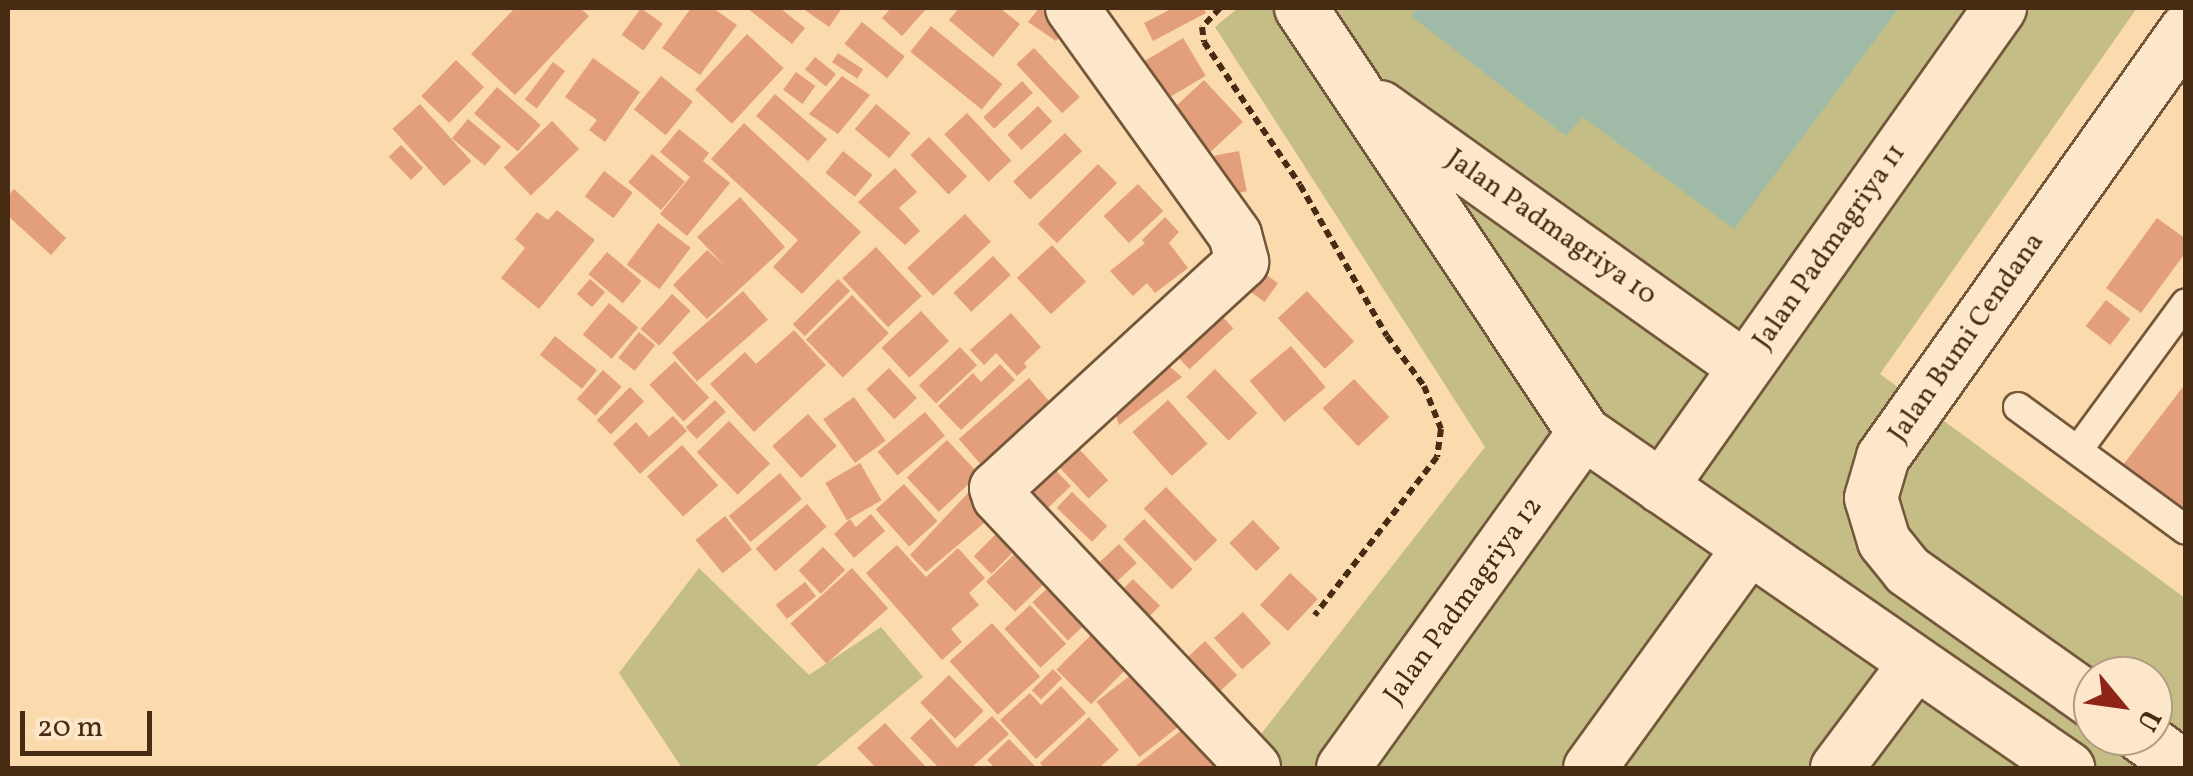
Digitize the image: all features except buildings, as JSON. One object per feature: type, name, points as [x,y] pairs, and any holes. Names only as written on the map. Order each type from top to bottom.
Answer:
[{"type":"street","points":[[1072,8],[1235,234],[1242,262],[996,488],[999,497],[1254,768]]},
{"type":"street","name":"Jalan Padmagriya 10","points":[[1301,8],[1584,433]]},
{"type":"street","name":"Jalan Padmagriya 11","points":[[1661,487],[2000,8]]},
{"type":"street","name":"Jalan Bumi Cendana","points":[[2073,688],[1908,572],[1884,541],[1871,498],[1883,457],[2186,30]]},
{"type":"street","name":"Jalan Padmagriya 10","points":[[1356,90],[1745,367]]},
{"type":"street","points":[[1584,433],[2068,768]]},
{"type":"street","name":"Jalan Padmagriya 12","points":[[1343,768],[1584,433]]},
{"type":"street","points":[[1590,768],[1749,548]]},
{"type":"street","points":[[1837,768],[1914,664]]},
{"type":"lane","points":[[2078,450],[2186,303]]},
{"type":"lane","points":[[2018,407],[2186,530]]},
{"type":"path","points":[[1220,8],[1202,27],[1204,42],[1300,185],[1387,336],[1424,386],[1441,429],[1437,458],[1315,615]]},
{"type":"shaded area","points":[[1238,8],[2137,8],[1880,374],[2185,598],[2185,768],[1274,768],[1254,743],[1485,447],[1215,27]]},
{"type":"shaded area","points":[[1418,8],[1899,8],[1734,229],[1583,117],[1566,136],[1411,16]]},
{"type":"shaded area","points":[[699,568],[809,675],[881,627],[923,677],[814,768],[682,768],[619,673]]}]
